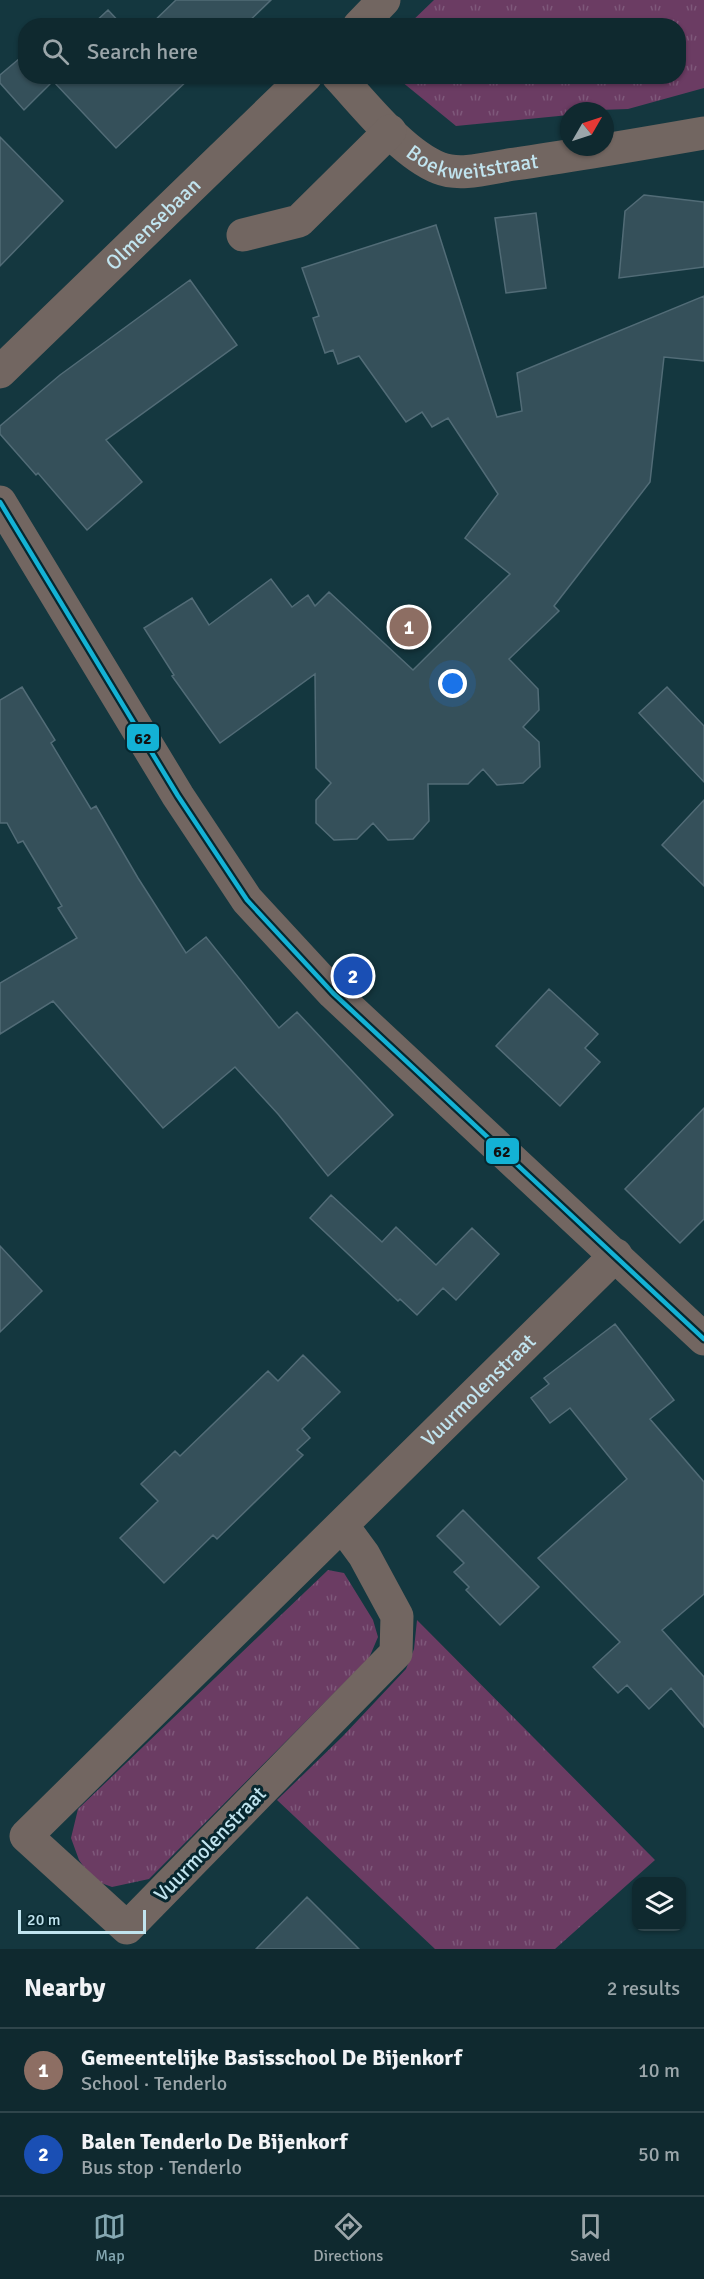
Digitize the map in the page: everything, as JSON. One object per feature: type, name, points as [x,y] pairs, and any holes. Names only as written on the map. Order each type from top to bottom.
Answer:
[{"type":"street","points":[[367,18],[384,0]]},
{"type":"street","name":"Olmensebaan","points":[[0,372],[298,84]]},
{"type":"street","name":"Boekweitstraat","points":[[346,84],[390,131],[420,157],[440,168],[459,172],[704,133]]},
{"type":"street","name":"Boekweitstraat","points":[[243,235],[299,221],[390,131]]},
{"type":"street","points":[[0,502],[178,796],[248,900],[333,993],[704,1338]]},
{"type":"street","name":"Vuurmolenstraat","points":[[342,1525],[364,1555],[397,1616],[396,1653],[127,1928],[26,1836],[616,1255]]},
{"type":"green space","points":[[434,0],[704,0],[704,88],[628,109],[614,109],[614,102],[560,102],[560,116],[456,126],[405,84],[686,84],[686,18],[415,18]]},
{"type":"green space","points":[[328,1570],[344,1573],[373,1620],[378,1637],[369,1658],[149,1879],[112,1887],[93,1880],[79,1860],[71,1838],[78,1809]]},
{"type":"green space","points":[[417,1620],[655,1860],[636,1877],[632,1877],[632,1880],[555,1949],[435,1949],[277,1800],[343,1736],[406,1669],[414,1649]]},
{"type":"building","points":[[176,0],[271,0],[252,18],[157,18]]},
{"type":"building","points":[[108,10],[116,18],[100,18]]},
{"type":"building","points":[[18,60],[18,84],[50,84],[24,110],[0,83],[0,75]]},
{"type":"building","points":[[56,84],[184,84],[116,148]]},
{"type":"building","points":[[0,137],[63,201],[0,266]]},
{"type":"building","points":[[644,195],[704,202],[704,267],[619,278],[625,211]]},
{"type":"building","points":[[536,213],[546,288],[506,293],[495,218]]},
{"type":"building","points":[[436,225],[497,417],[522,411],[517,373],[704,296],[704,361],[664,357],[650,482],[554,606],[559,611],[509,659],[538,689],[539,710],[523,727],[539,742],[540,767],[523,783],[497,785],[483,769],[468,784],[428,784],[429,821],[413,839],[388,840],[373,823],[357,839],[334,840],[316,823],[316,800],[331,783],[316,768],[315,674],[220,743],[172,676],[174,675],[144,628],[192,598],[209,625],[271,579],[292,607],[308,595],[315,606],[329,592],[413,670],[510,574],[465,538],[498,494],[448,418],[432,427],[422,412],[406,422],[359,356],[338,364],[333,350],[325,353],[313,318],[319,316],[302,268]]},
{"type":"building","points":[[190,280],[237,345],[106,440],[142,482],[87,530],[38,473],[36,475],[0,434],[0,426],[60,375]]},
{"type":"building","points":[[22,687],[55,740],[51,743],[91,809],[96,806],[186,953],[206,937],[279,1028],[297,1012],[393,1115],[328,1176],[278,1114],[235,1067],[163,1128],[53,1001],[0,1034],[0,983],[77,938],[58,908],[62,906],[23,841],[18,843],[7,823],[0,823],[0,700]]},
{"type":"building","points":[[667,687],[704,726],[704,782],[639,713]]},
{"type":"building","points":[[704,800],[704,886],[662,845]]},
{"type":"building","points":[[549,989],[598,1034],[585,1048],[600,1062],[560,1106],[496,1046]]},
{"type":"building","points":[[704,1108],[704,1219],[680,1243],[625,1189]]},
{"type":"building","points":[[331,1195],[382,1242],[396,1227],[436,1265],[472,1228],[499,1254],[456,1300],[443,1288],[417,1315],[400,1299],[398,1301],[310,1218]]},
{"type":"building","points":[[0,1246],[42,1291],[0,1332]]},
{"type":"building","points":[[615,1324],[674,1400],[650,1419],[704,1482],[704,1594],[662,1630],[704,1677],[704,1727],[671,1688],[649,1709],[627,1685],[618,1693],[593,1667],[620,1642],[538,1558],[627,1479],[570,1408],[550,1423],[531,1398],[549,1384],[544,1378]]},
{"type":"building","points":[[303,1355],[340,1392],[302,1429],[310,1438],[297,1450],[303,1455],[217,1539],[213,1535],[164,1583],[120,1538],[158,1501],[141,1484],[175,1451],[180,1456],[268,1371],[278,1381]]},
{"type":"building","points":[[463,1510],[539,1587],[500,1625],[466,1590],[469,1587],[454,1572],[464,1563],[437,1536]]},
{"type":"building","points":[[307,1897],[359,1949],[256,1949]]},
{"type":"transit line","name":"62","points":[[0,502],[178,796],[247,900],[333,993],[704,1339]]},
{"type":"place","name":"Gemeentelijke Basisschool De Bijenkorf","points":[[409,627]]},
{"type":"place","name":"Balen Tenderlo De Bijenkorf","points":[[353,976]]}]
